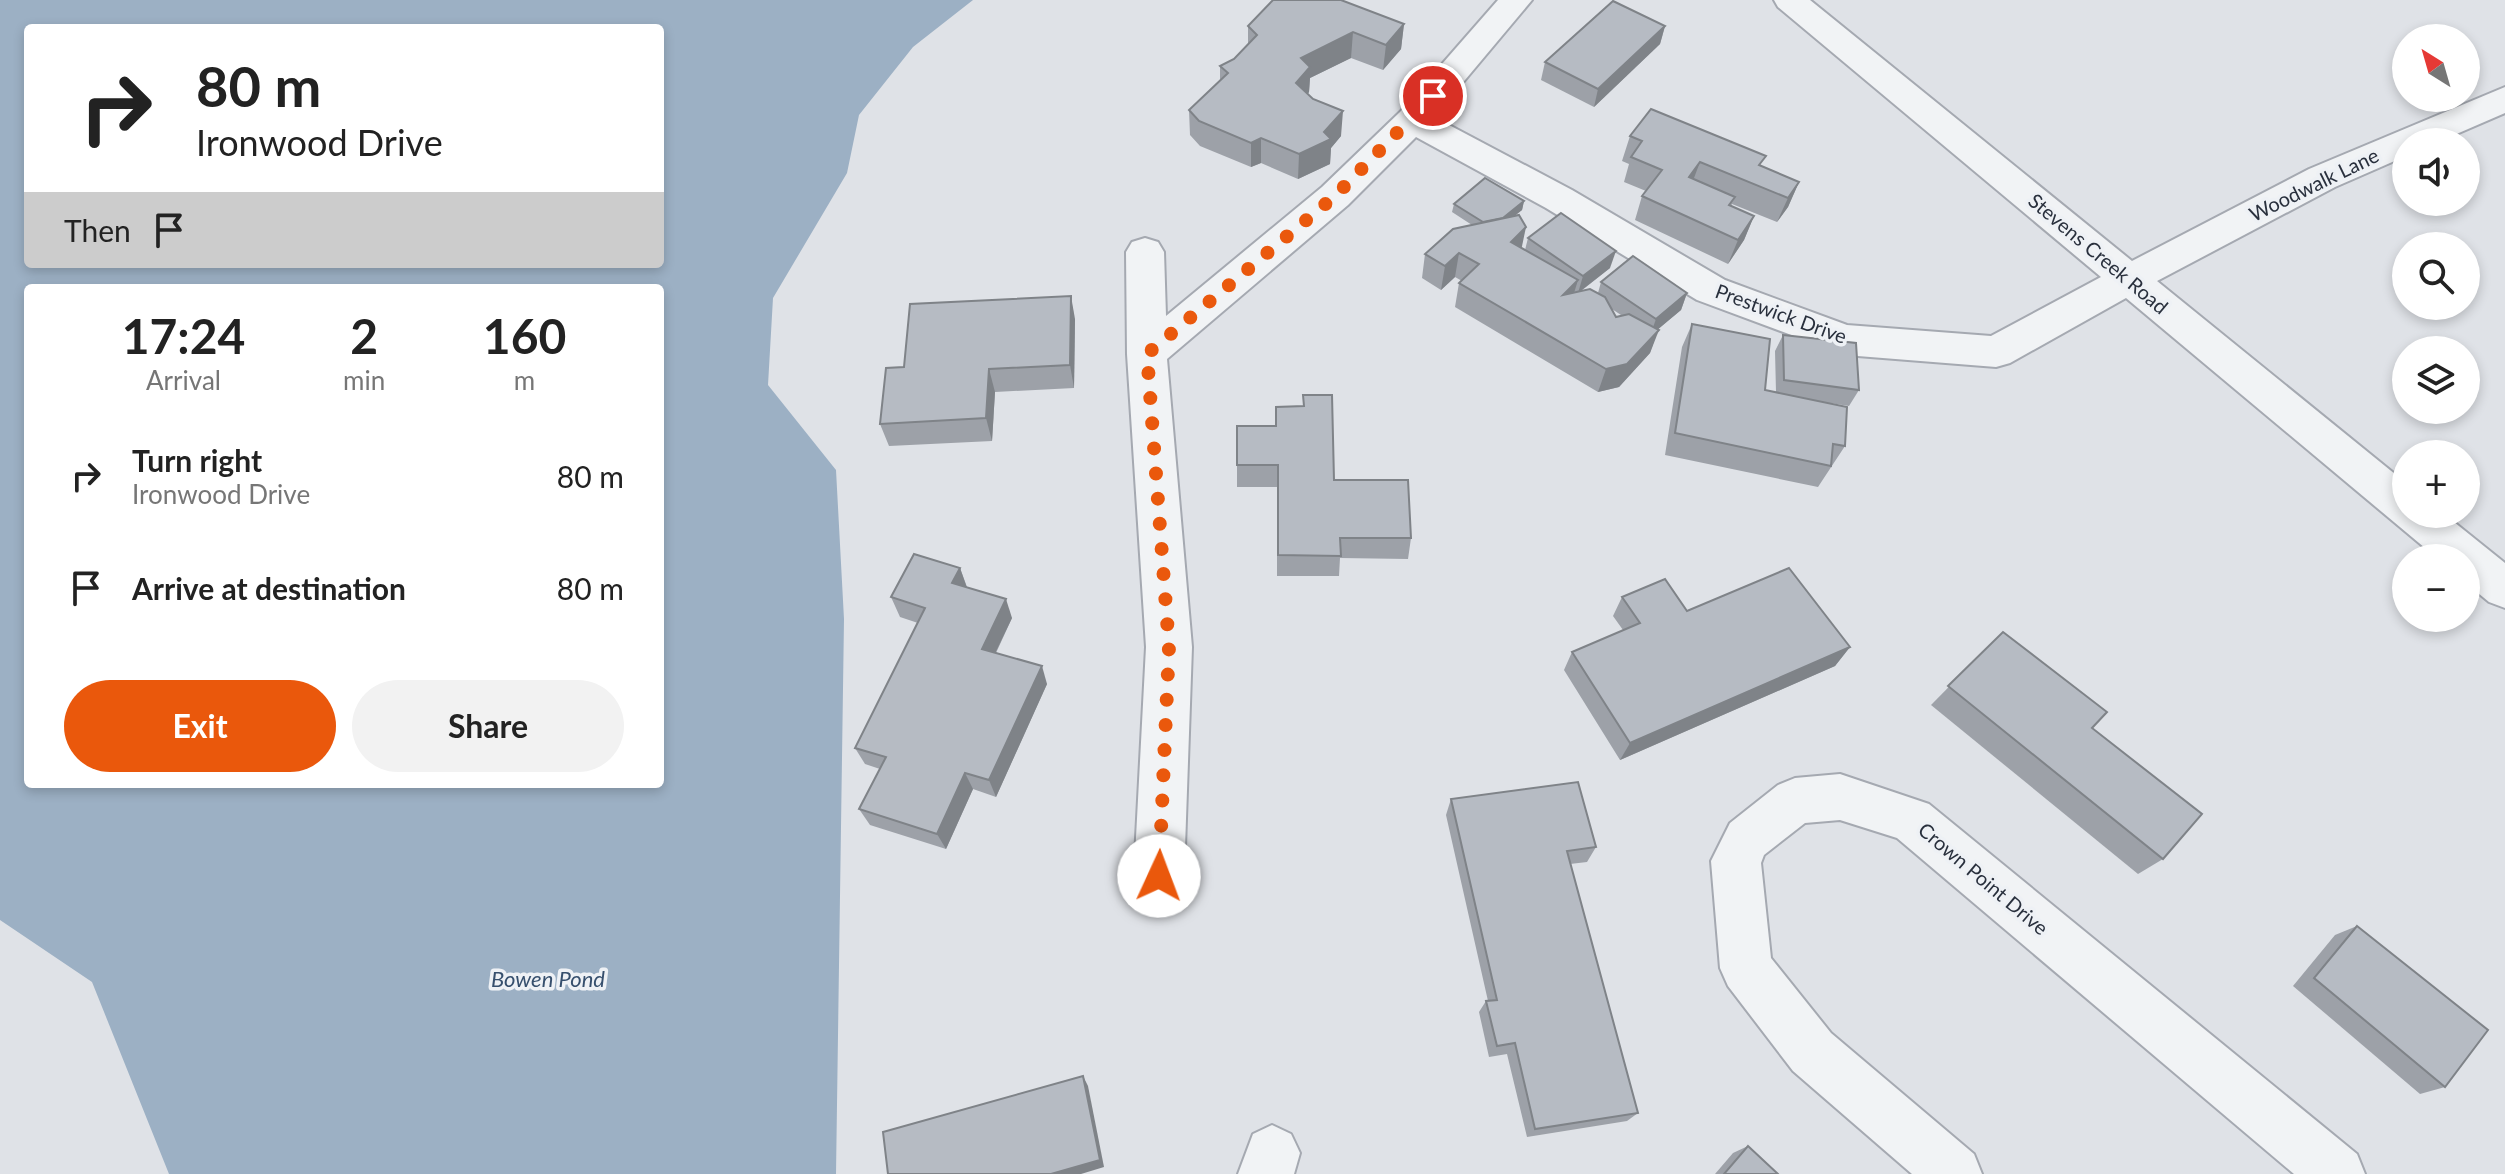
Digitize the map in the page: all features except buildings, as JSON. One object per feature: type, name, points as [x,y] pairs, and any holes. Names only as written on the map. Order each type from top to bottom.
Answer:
[{"type":"street","points":[[1147,354],[1335,196],[1412,120],[1516,0]]},
{"type":"street","name":"Stevens Creek Road","points":[[1790,0],[2392,497]]},
{"type":"street","name":"Woodwalk Lane","points":[[2127,280],[2322,178],[2505,99]]},
{"type":"street","name":"Prestwick Drive","points":[[1412,120],[1559,199],[1711,290],[1845,340],[1996,352],[2127,280]]},
{"type":"street","points":[[1145,252],[1147,354],[1169,647],[1159,876]]},
{"type":"street","points":[[2431,528],[2505,589]]},
{"type":"street","name":"Crown Point Drive","points":[[1954,1174],[1812,1052],[1746,968],[1736,861],[1747,839],[1795,801],[1840,797],[1912,820],[2337,1174]]},
{"type":"water","name":"Bowen Pond","points":[[0,0],[973,0],[913,47],[859,115],[847,173],[773,298],[768,385],[836,470],[844,619],[836,1174],[169,1174],[92,982],[0,920]]},
{"type":"route","points":[[1159,876],[1169,647],[1147,354],[1335,196],[1433,96]]}]
